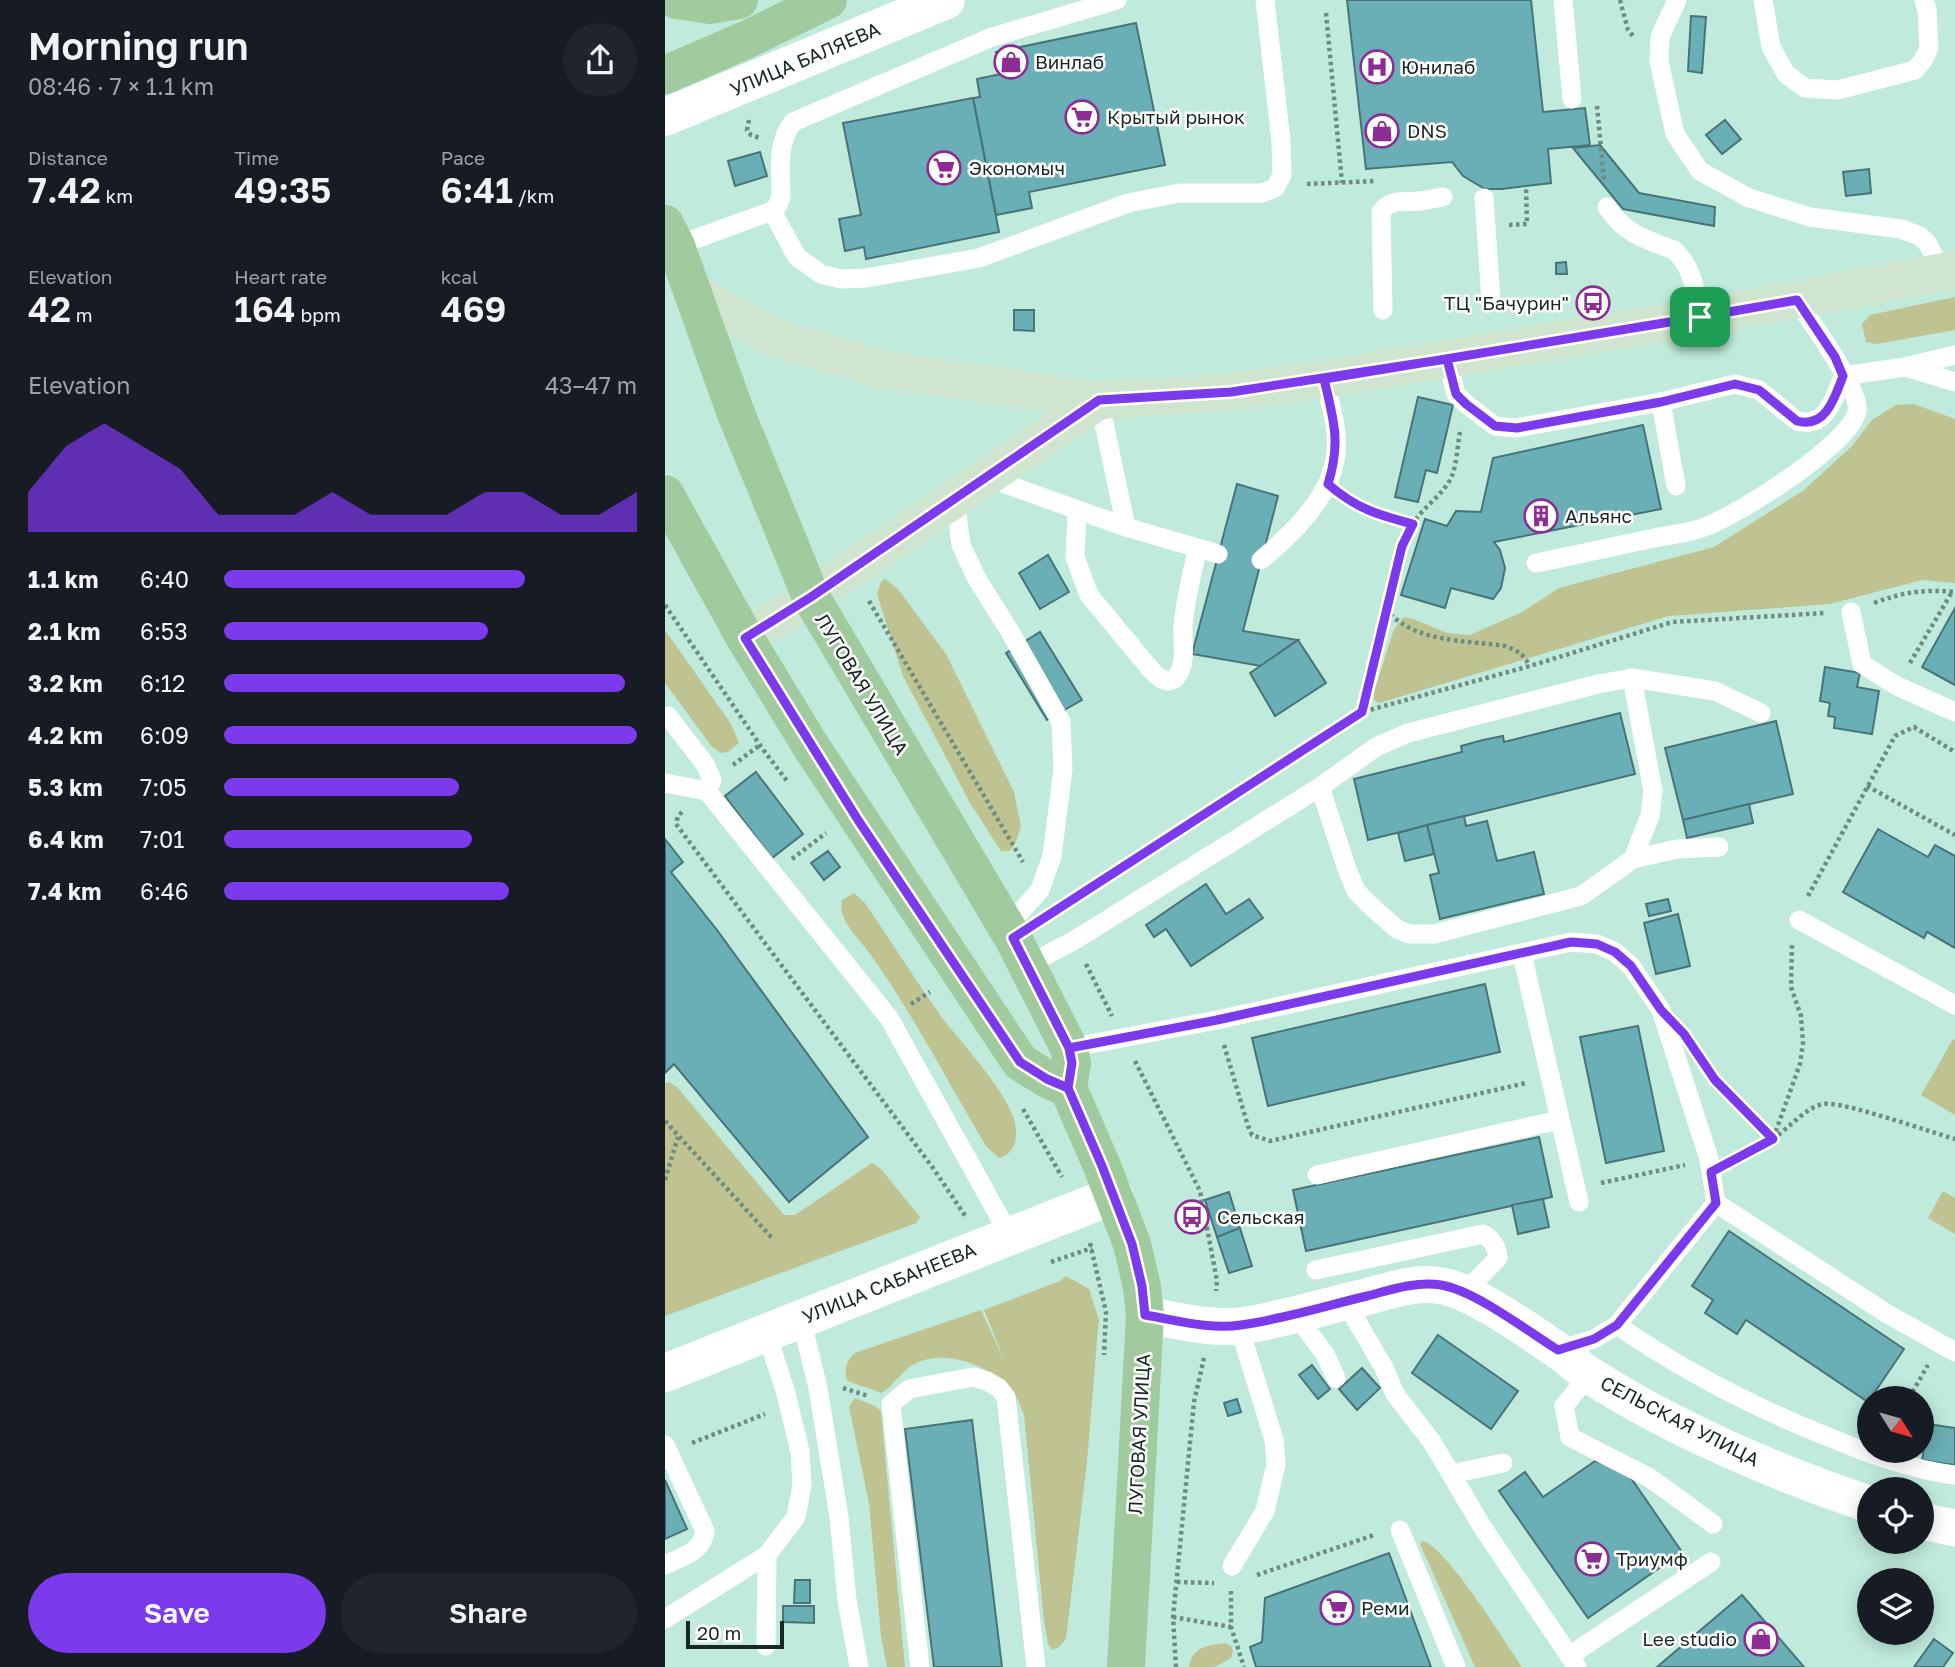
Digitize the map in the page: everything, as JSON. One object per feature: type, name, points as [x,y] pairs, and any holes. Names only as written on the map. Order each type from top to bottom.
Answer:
[{"type":"main road","points":[[676,0],[710,5],[739,0]]},
{"type":"main road","points":[[665,75],[828,0]]},
{"type":"main road","name":"ЛУГОВАЯ УЛИЦА","points":[[671,235],[735,411],[811,597],[1016,943],[1069,1048],[1072,1063],[1068,1088],[1132,1244],[1142,1286],[1145,1315],[1126,1667]]},
{"type":"main road","points":[[691,290],[770,336],[881,369],[1099,400],[1231,392],[1324,379],[1700,317],[1949,271]]},
{"type":"main road","points":[[745,638],[811,597],[1099,400]]},
{"type":"main road","points":[[665,494],[745,638],[858,820],[1020,1062],[1068,1088]]},
{"type":"street","name":"УЛИЦА БАЛЯЕВА","points":[[665,117],[946,0]]},
{"type":"street","name":"УЛИЦА САБАНЕЕВА","points":[[665,1373],[1114,1195]]},
{"type":"street","name":"СЕЛЬСКАЯ УЛИЦА","points":[[1145,1315],[1212,1326],[1239,1326],[1404,1286],[1440,1285],[1464,1293],[1558,1350],[1589,1375],[1683,1427],[1824,1489],[1857,1500]]},
{"type":"street","points":[[1934,1524],[1955,1528]]},
{"type":"lane","points":[[671,235],[772,211],[781,197],[781,143],[793,122],[992,37],[1117,0]]},
{"type":"lane","points":[[772,211],[797,257],[821,274],[841,279],[867,278],[979,258],[1128,203],[1180,193],[1271,191],[1278,185],[1282,175],[1281,141],[1265,0]]},
{"type":"lane","points":[[1563,0],[1572,99]]},
{"type":"lane","points":[[1677,0],[1660,37],[1659,61],[1675,134],[1700,171],[1749,198],[1810,217],[1902,229],[1920,236],[1949,271]]},
{"type":"lane","points":[[1763,0],[1771,47],[1786,74],[1805,88],[1838,90],[1916,70],[1929,47],[1924,0]]},
{"type":"lane","points":[[1383,310],[1381,212],[1386,205],[1393,202],[1443,197]]},
{"type":"lane","points":[[1485,198],[1491,300]]},
{"type":"lane","points":[[1607,206],[1617,222],[1631,233],[1679,254],[1693,281],[1700,317]]},
{"type":"lane","points":[[1535,563],[1706,527],[1741,509],[1815,460],[1838,440],[1851,425],[1857,411],[1856,402],[1835,357],[1797,300]]},
{"type":"lane","points":[[1843,376],[1905,367],[1955,355]]},
{"type":"lane","points":[[1447,359],[1456,394],[1485,421],[1501,428],[1517,428],[1661,402],[1735,384],[1759,390],[1797,421],[1805,423],[1818,421],[1832,404],[1843,376]]},
{"type":"lane","points":[[1905,367],[1955,382]]},
{"type":"lane","points":[[1261,560],[1284,541],[1328,484],[1335,459],[1335,424],[1324,379]]},
{"type":"lane","points":[[1099,400],[1126,527]]},
{"type":"lane","points":[[1661,402],[1676,486]]},
{"type":"lane","points":[[986,477],[1077,511],[1197,550],[1219,554]]},
{"type":"lane","points":[[955,499],[961,545],[977,579],[1061,722],[1063,769],[1052,856],[1016,943],[1075,940],[1320,787],[1376,747],[1408,733],[1598,684],[1632,678],[1715,691],[1761,713]]},
{"type":"lane","points":[[1077,511],[1075,557],[1089,595],[1142,661],[1161,679],[1175,679],[1182,671],[1185,655],[1183,627],[1197,550]]},
{"type":"lane","points":[[1851,612],[1862,664],[1897,686],[1955,712]]},
{"type":"lane","points":[[1632,678],[1653,791],[1650,816],[1633,859]]},
{"type":"lane","points":[[668,716],[705,764],[712,780],[706,792]]},
{"type":"lane","points":[[665,783],[706,792],[889,1018],[1010,1236]]},
{"type":"lane","points":[[1320,787],[1356,891],[1385,920],[1409,934],[1434,934],[1581,896],[1633,859],[1677,849],[1720,847]]},
{"type":"lane","points":[[1799,920],[1955,1005]]},
{"type":"lane","points":[[1069,1048],[1217,1020],[1571,942],[1597,944],[1615,952],[1631,966],[1661,1010],[1711,1172],[1716,1203],[1887,1314],[1948,1348]]},
{"type":"lane","points":[[1522,954],[1578,1195]]},
{"type":"lane","points":[[1317,1175],[1559,1120]]},
{"type":"lane","points":[[1558,1350],[1594,1339],[1617,1325],[1716,1203]]},
{"type":"lane","points":[[1316,1270],[1483,1234],[1492,1241],[1498,1258],[1464,1293]]},
{"type":"lane","points":[[1345,1301],[1384,1368],[1395,1394],[1432,1442],[1483,1528],[1573,1662],[1711,1562]]},
{"type":"lane","points":[[1294,1314],[1325,1354],[1336,1378]]},
{"type":"lane","points":[[801,1319],[818,1388],[839,1517],[847,1600],[859,1667]]},
{"type":"lane","points":[[1617,1325],[1655,1351],[1780,1418],[1878,1457],[1922,1471],[1955,1475]]},
{"type":"lane","points":[[1232,1575],[1265,1511],[1276,1464],[1274,1440],[1239,1326]]},
{"type":"lane","points":[[665,1619],[767,1555],[796,1517],[802,1485],[800,1451],[766,1332]]},
{"type":"lane","points":[[1589,1375],[1564,1406],[1570,1437],[1650,1478],[1713,1524]]},
{"type":"lane","points":[[920,1667],[891,1404],[909,1389],[973,1377],[999,1388],[1006,1397],[1036,1667]]},
{"type":"lane","points":[[665,1445],[705,1531],[700,1546],[665,1565]]},
{"type":"lane","points":[[1453,1477],[1461,1472],[1503,1463]]},
{"type":"lane","points":[[1400,1530],[1456,1667]]},
{"type":"lane","points":[[766,1646],[767,1555]]},
{"type":"path","points":[[1327,13],[1342,183]]},
{"type":"path","points":[[1278,185],[1365,181]]},
{"type":"path","points":[[1526,186],[1527,224]]},
{"type":"path","points":[[1362,712],[1402,546],[1421,510],[1451,479],[1459,437]]},
{"type":"path","points":[[1328,484],[1345,499],[1372,513],[1413,524]]},
{"type":"path","points":[[1016,943],[1362,712],[1530,666],[1672,622],[1851,612],[1897,595],[1930,589],[1954,592],[1897,686]]},
{"type":"path","points":[[665,605],[762,748]]},
{"type":"path","points":[[1385,610],[1400,625],[1438,638],[1505,646],[1523,653],[1530,666]]},
{"type":"path","points":[[1773,1139],[1800,1064],[1803,1043],[1801,1016],[1791,986],[1792,944],[1809,893],[1895,736],[1914,727],[1955,752]]},
{"type":"path","points":[[1867,786],[1955,835]]},
{"type":"path","points":[[706,792],[678,816],[675,824],[933,1168],[968,1221]]},
{"type":"path","points":[[802,851],[827,832]]},
{"type":"path","points":[[1217,1020],[1248,1126],[1252,1135],[1270,1141],[1549,1078]]},
{"type":"path","points":[[1708,1070],[1727,1094],[1773,1139]]},
{"type":"path","points":[[1711,1172],[1773,1139],[1823,1104],[1955,1139]]},
{"type":"path","points":[[665,1121],[773,1239]]},
{"type":"path","points":[[665,1180],[678,1136]]},
{"type":"path","points":[[1578,1195],[1685,1165]]},
{"type":"path","points":[[1078,1208],[1092,1248],[1106,1312],[1103,1367]]},
{"type":"path","points":[[1918,1386],[1948,1348]]},
{"type":"path","points":[[703,1438],[789,1405]]},
{"type":"path","points":[[1257,1575],[1379,1532],[1396,1528],[1400,1530]]},
{"type":"path","points":[[1232,1575],[1231,1627],[1244,1667]]},
{"type":"path","points":[[1177,1582],[1203,1583]]},
{"type":"path","points":[[1173,1617],[1231,1627]]},
{"type":"green space","points":[[1955,297],[1955,330],[1876,344],[1866,342],[1862,324],[1870,315]]},
{"type":"green space","points":[[1914,404],[1955,419],[1955,583],[1922,580],[1830,604],[1669,616],[1379,703],[1374,700],[1374,692],[1394,629],[1404,617],[1447,633],[1470,635],[1522,612],[1559,588],[1714,547],[1804,490],[1851,447],[1872,420],[1896,405]]},
{"type":"green space","points":[[885,579],[898,589],[946,654],[1014,792],[1021,827],[1010,851],[1001,851],[970,803],[903,676],[877,594],[881,582]]},
{"type":"green space","points":[[665,630],[731,724],[739,743],[728,752],[721,753],[712,747],[665,683]]},
{"type":"green space","points":[[854,893],[865,903],[943,1019],[981,1065],[1007,1103],[1014,1120],[1016,1140],[1006,1155],[999,1158],[986,1146],[900,998],[845,921],[842,900]]},
{"type":"green space","points":[[1953,1039],[1955,1040],[1955,1115],[1921,1095]]},
{"type":"green space","points":[[669,1082],[677,1087],[784,1215],[795,1215],[872,1163],[881,1169],[920,1217],[916,1223],[665,1316],[665,1084]]},
{"type":"green space","points":[[1943,1191],[1955,1198],[1955,1234],[1928,1218]]},
{"type":"green space","points":[[1066,1276],[1089,1289],[1099,1320],[1087,1462],[1066,1639],[1052,1650],[1048,1644],[1044,1621],[1024,1415],[1015,1395],[983,1368],[955,1359],[927,1359],[914,1364],[881,1393],[848,1381],[846,1370],[855,1353],[981,1310],[1005,1362],[984,1310],[1060,1281]]},
{"type":"green space","points":[[855,1398],[881,1411],[905,1667],[887,1667],[881,1636],[869,1503],[849,1407]]},
{"type":"green space","points":[[1423,1541],[1433,1547],[1460,1577],[1522,1667],[1475,1667],[1420,1544]]},
{"type":"green space","points":[[1225,1643],[1231,1646],[1233,1651],[1231,1658],[1215,1667],[1189,1667],[1197,1651]]},
{"type":"building","points":[[1347,0],[1531,0],[1543,112],[1585,108],[1590,145],[1548,149],[1551,183],[1502,189],[1485,189],[1463,176],[1452,162],[1366,169]]},
{"type":"building","points":[[1691,16],[1706,17],[1702,73],[1688,71]]},
{"type":"building","points":[[1136,23],[1165,165],[1029,192],[1032,208],[996,215],[973,98],[980,97],[977,79],[1001,74],[996,52]]},
{"type":"building","points":[[973,98],[999,232],[866,259],[864,247],[845,251],[839,219],[861,215],[843,123]]},
{"type":"building","points":[[1725,120],[1741,139],[1722,154],[1706,135]]},
{"type":"building","points":[[1600,145],[1639,193],[1715,207],[1714,226],[1623,209],[1573,148]]},
{"type":"building","points":[[760,152],[767,176],[735,186],[728,161]]},
{"type":"building","points":[[1869,169],[1871,193],[1846,196],[1843,172]]},
{"type":"building","points":[[1566,262],[1567,274],[1556,274],[1556,263]]},
{"type":"building","points":[[1014,310],[1034,310],[1034,331],[1014,330]]},
{"type":"building","points":[[1418,397],[1453,405],[1437,473],[1426,470],[1418,502],[1395,497]]},
{"type":"building","name":"Альянс","points":[[1643,425],[1661,509],[1494,542],[1500,550],[1505,568],[1501,588],[1493,599],[1451,588],[1445,608],[1401,595],[1425,519],[1447,526],[1456,511],[1481,512],[1493,458]]},
{"type":"building","points":[[1237,484],[1278,496],[1243,631],[1298,640],[1261,666],[1192,654]]},
{"type":"building","points":[[1048,555],[1069,592],[1040,609],[1019,573]]},
{"type":"building","points":[[1955,608],[1955,685],[1922,667]]},
{"type":"building","points":[[1040,632],[1082,700],[1047,720],[1006,653]]},
{"type":"building","points":[[1298,640],[1326,683],[1275,716],[1250,673]]},
{"type":"building","points":[[1825,667],[1860,673],[1857,687],[1879,691],[1872,734],[1834,728],[1835,717],[1828,716],[1830,703],[1820,701]]},
{"type":"building","points":[[1620,713],[1635,774],[1368,840],[1354,779],[1462,752],[1461,746],[1483,740],[1503,736],[1504,742]]},
{"type":"building","points":[[1776,721],[1793,794],[1683,820],[1665,748]]},
{"type":"building","points":[[756,772],[803,834],[772,858],[725,796]]},
{"type":"building","points":[[1749,804],[1753,823],[1687,838],[1683,820]]},
{"type":"building","points":[[1464,816],[1466,826],[1487,821],[1497,861],[1534,852],[1544,894],[1440,919],[1430,875],[1439,873],[1427,825]]},
{"type":"building","points":[[1427,825],[1434,854],[1405,861],[1398,833]]},
{"type":"building","points":[[1878,829],[1928,857],[1935,845],[1955,856],[1955,948],[1927,932],[1924,938],[1843,892]]},
{"type":"building","points":[[665,839],[683,862],[671,872],[717,930],[868,1137],[789,1202],[674,1064],[665,1073]]},
{"type":"building","points":[[828,851],[840,867],[824,880],[811,863]]},
{"type":"building","points":[[1206,884],[1226,914],[1249,899],[1263,918],[1191,966],[1166,929],[1154,937],[1146,925]]},
{"type":"building","points":[[1668,899],[1671,911],[1649,916],[1646,904]]},
{"type":"building","points":[[1678,914],[1690,966],[1656,974],[1644,923]]},
{"type":"building","points":[[1485,984],[1500,1052],[1268,1106],[1252,1038]]},
{"type":"building","points":[[1638,1026],[1664,1151],[1606,1163],[1580,1037]]},
{"type":"building","points":[[1539,1137],[1552,1197],[1306,1251],[1293,1190]]},
{"type":"building","points":[[1229,1192],[1240,1228],[1217,1237],[1205,1200]]},
{"type":"building","points":[[1543,1199],[1549,1227],[1518,1234],[1512,1205]]},
{"type":"building","points":[[1240,1228],[1252,1266],[1229,1273],[1217,1237]]},
{"type":"building","points":[[1729,1231],[1904,1349],[1879,1386],[1857,1386],[1857,1395],[1746,1320],[1737,1334],[1705,1313],[1713,1300],[1692,1286]]},
{"type":"building","points":[[1438,1335],[1518,1391],[1491,1429],[1412,1373]]},
{"type":"building","points":[[1312,1365],[1330,1389],[1318,1399],[1299,1375]]},
{"type":"building","points":[[1362,1368],[1380,1388],[1357,1410],[1339,1389]]},
{"type":"building","points":[[1237,1399],[1241,1412],[1228,1416],[1224,1403]]},
{"type":"building","points":[[972,1420],[1002,1667],[934,1667],[905,1429]]},
{"type":"building","points":[[1934,1425],[1955,1428],[1955,1465],[1934,1462]]},
{"type":"building","points":[[1595,1461],[1624,1468],[1682,1552],[1588,1618],[1499,1491],[1525,1472],[1543,1497]]},
{"type":"building","points":[[665,1480],[687,1529],[665,1539]]},
{"type":"building","name":"Реми","points":[[1389,1553],[1431,1667],[1256,1667],[1250,1647],[1262,1642],[1265,1598]]},
{"type":"building","points":[[795,1580],[810,1580],[810,1603],[794,1603]]},
{"type":"building","points":[[1742,1595],[1804,1667],[1657,1667]]},
{"type":"building","points":[[783,1606],[814,1606],[814,1623],[783,1622]]},
{"type":"building","points":[[1934,1639],[1953,1653],[1943,1667],[1914,1667],[1930,1645],[1934,1645]]},
{"type":"place","name":"Винлаб","points":[[1011,62]]},
{"type":"place","name":"Юнилаб","points":[[1377,67]]},
{"type":"place","name":"Крытый рынок","points":[[1082,117]]},
{"type":"place","name":"DNS","points":[[1382,131]]},
{"type":"place","name":"Экономыч","points":[[944,168]]},
{"type":"place","name":"ТЦ \"Бачурин\"","points":[[1593,303]]},
{"type":"place","name":"Альянс","points":[[1541,516]]},
{"type":"place","name":"Сельская","points":[[1192,1217]]},
{"type":"place","name":"Триумф","points":[[1592,1559]]},
{"type":"place","name":"Реми","points":[[1337,1608]]},
{"type":"place","name":"Lee studio","points":[[1761,1639]]},
{"type":"route","points":[[1700,317],[1324,379],[1335,424],[1335,459],[1328,484],[1345,499],[1372,513],[1413,524],[1402,546],[1362,712],[1013,938],[1069,1048],[1072,1063],[1068,1088],[1132,1244],[1142,1286],[1145,1315],[1212,1326],[1239,1326],[1404,1286],[1440,1285],[1464,1293],[1558,1350],[1581,1344],[1617,1325],[1716,1203],[1711,1172],[1773,1139],[1715,1080],[1684,1034],[1661,1010],[1631,966],[1615,952],[1597,944],[1571,942],[1217,1020],[1069,1048],[1072,1063],[1068,1088],[1047,1079],[1020,1062],[858,820],[745,638],[811,597],[1099,400],[1231,392],[1324,379],[1447,359],[1456,394],[1485,421],[1501,428],[1517,428],[1661,402],[1735,384],[1759,390],[1797,421],[1805,423],[1818,421],[1832,404],[1843,376],[1835,357],[1797,300],[1700,317]]}]
